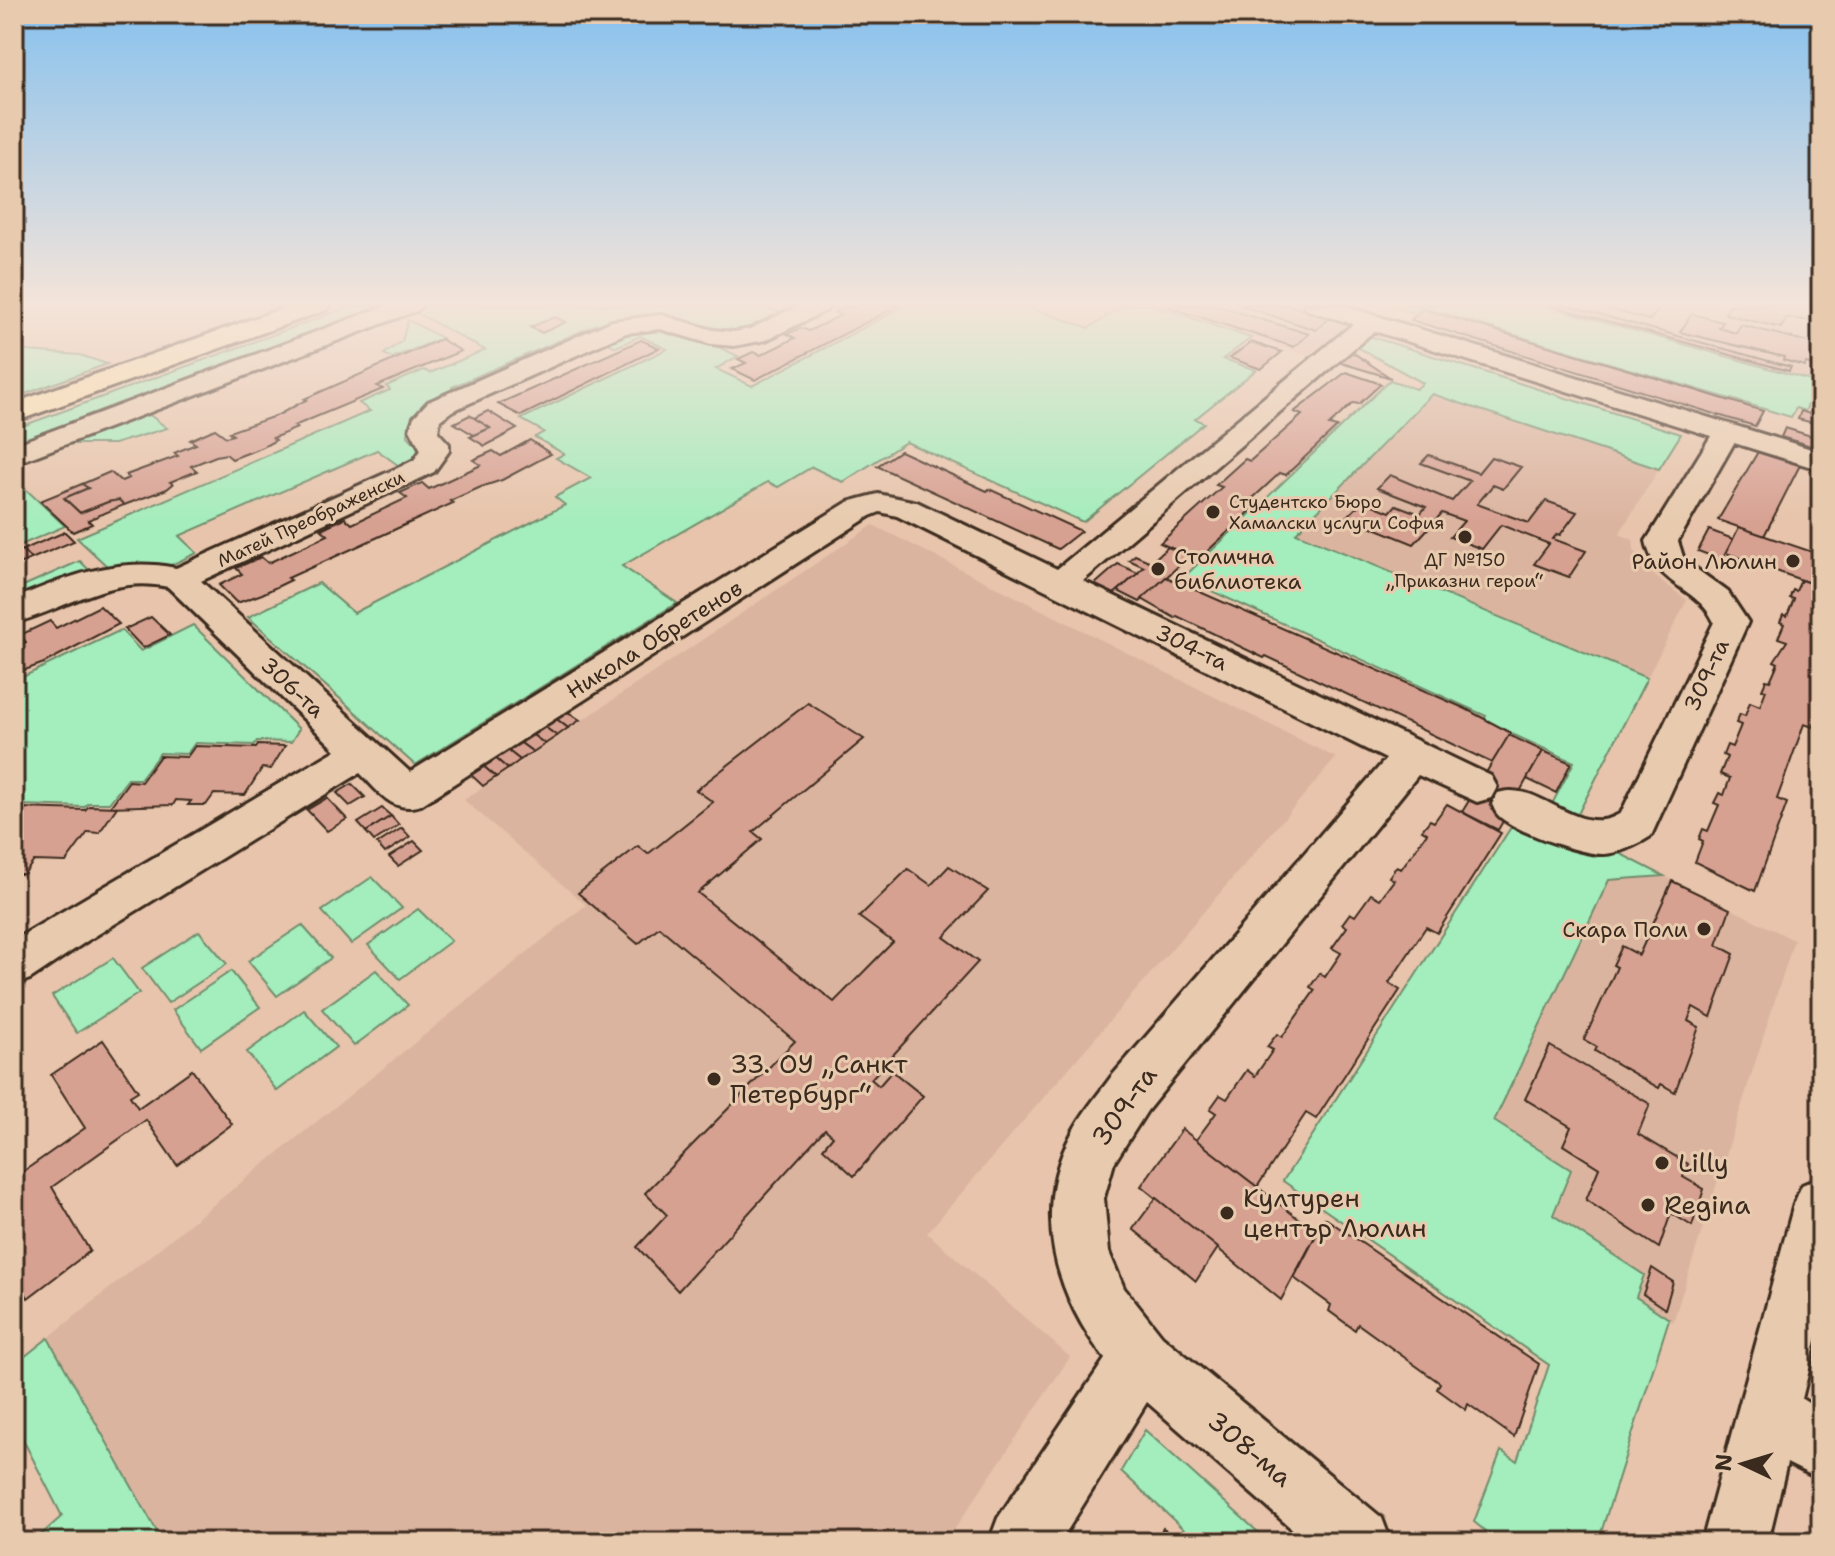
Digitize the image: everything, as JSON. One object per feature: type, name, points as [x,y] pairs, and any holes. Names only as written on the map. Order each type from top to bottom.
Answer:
[{"type":"main road","points":[[14,413],[113,378]]},
{"type":"street","points":[[14,455],[218,378]]},
{"type":"street","name":"Матей Преображенски","points":[[179,579],[424,466],[435,451],[435,444],[424,434],[423,424],[429,414],[503,378]]},
{"type":"street","points":[[1062,582],[1304,378]]},
{"type":"street","points":[[1550,378],[1821,461]]},
{"type":"street","name":"309-та","points":[[1557,826],[1596,838],[1613,837],[1627,832],[1636,824],[1728,629],[1731,622],[1722,604],[1673,568],[1662,554],[1662,541],[1727,432]]},
{"type":"street","name":"Никола Обретенов","points":[[407,794],[859,509],[878,503],[906,508]]},
{"type":"street","name":"304-та","points":[[906,508],[1557,826]]},
{"type":"street","points":[[14,612],[78,584],[107,576],[135,572],[160,573],[179,579]]},
{"type":"street","name":"306-та","points":[[179,579],[407,794]]},
{"type":"street","points":[[14,965],[71,927],[363,753]]},
{"type":"street","name":"309-та","points":[[1141,1357],[1102,1308],[1081,1252],[1077,1198],[1091,1151],[1129,1094],[1412,755]]},
{"type":"street","points":[[1735,1542],[1821,1204]]},
{"type":"street","points":[[1022,1542],[1141,1357]]},
{"type":"street","name":"308-ма","points":[[1141,1357],[1358,1542]]},
{"type":"street","points":[[1768,1413],[1821,1448]]},
{"type":"shaded area","name":"ДГ №150 „Приказни герои“","points":[[1432,394],[1659,469],[1619,534],[1633,540],[1634,550],[1647,570],[1687,600],[1647,678],[1295,534]]},
{"type":"shaded area","name":"33. ОУ „Санкт Петербург“","points":[[873,525],[1336,758],[927,1233],[1070,1357],[946,1542],[163,1542],[48,1338],[586,905],[464,800]]},
{"type":"shaded area","points":[[1664,876],[1794,940],[1673,1322],[1636,1297],[1644,1275],[1553,1215],[1494,1121],[1609,879]]},
{"type":"green space","points":[[14,378],[70,378],[14,398]]},
{"type":"green space","points":[[155,378],[206,378],[14,450],[14,429]]},
{"type":"green space","points":[[406,378],[474,378],[452,387],[455,390],[416,413],[408,436],[418,447],[418,453],[402,468],[377,450],[179,536],[197,553],[169,566],[141,564],[109,568],[77,538],[370,411],[359,403],[390,390],[386,386]]},
{"type":"green space","points":[[607,378],[734,378],[752,386],[768,378],[1247,378],[1195,419],[1204,423],[1083,522],[906,442],[843,482],[812,467],[778,487],[768,482],[622,566],[677,603],[415,765],[248,617],[319,583],[354,613],[565,505],[555,497],[591,478],[556,458],[564,454],[535,437],[544,432],[521,419]]},
{"type":"green space","points":[[1413,378],[1501,378],[1681,434],[1659,469],[1432,394],[1296,533],[1647,678],[1577,816],[1552,804],[1574,762],[1483,721],[1486,716],[1183,578],[1390,380],[1416,389],[1423,383]]},
{"type":"green space","points":[[1659,378],[1802,378],[1821,383],[1821,404],[1810,401],[1805,411],[1796,408],[1791,417]]},
{"type":"green space","points":[[143,410],[167,428],[114,444],[71,444],[65,440]]},
{"type":"green space","points":[[14,481],[65,526],[14,548]]},
{"type":"green space","points":[[80,561],[89,570],[14,604],[14,590]]},
{"type":"green space","points":[[193,625],[299,729],[291,742],[257,741],[254,745],[195,743],[187,754],[160,753],[140,779],[128,779],[109,803],[88,803],[84,807],[21,805],[14,814],[14,681],[121,630],[141,651]]},
{"type":"green space","points":[[1517,818],[1613,850],[1664,876],[1609,880],[1494,1121],[1571,1170],[1553,1215],[1644,1275],[1636,1297],[1669,1319],[1598,1542],[1499,1542],[1474,1522],[1501,1451],[1517,1461],[1549,1365],[1283,1181]]},
{"type":"green space","points":[[372,877],[402,908],[351,944],[322,911]]},
{"type":"green space","points":[[418,909],[451,941],[400,979],[368,945]]},
{"type":"green space","points":[[302,925],[331,958],[277,996],[248,961]]},
{"type":"green space","points":[[199,931],[227,964],[168,1003],[142,968]]},
{"type":"green space","points":[[113,958],[139,993],[77,1033],[52,996]]},
{"type":"green space","points":[[376,970],[408,1005],[354,1046],[322,1009]]},
{"type":"green space","points":[[231,971],[260,1007],[201,1048],[173,1010]]},
{"type":"green space","points":[[304,1010],[336,1047],[277,1091],[247,1052]]},
{"type":"green space","points":[[48,1338],[163,1542],[33,1542],[62,1516],[14,1422],[14,1365]]},
{"type":"green space","points":[[1145,1430],[1269,1542],[1197,1542],[1121,1471]]},
{"type":"building","points":[[353,378],[397,378],[377,386],[383,389],[294,426],[297,428],[273,438],[276,440],[263,447],[232,459],[226,454],[191,466],[197,471],[170,482],[173,484],[167,489],[124,505],[119,500],[108,502],[80,513],[64,498],[88,488],[82,484],[110,472],[121,481],[129,478],[126,475],[178,456],[174,453],[196,444],[190,440],[215,429],[226,437],[233,435],[229,432],[278,415],[304,399]]},
{"type":"building","points":[[557,378],[599,378],[521,416],[498,404]]},
{"type":"building","points":[[1339,378],[1362,378],[1381,384],[1359,404],[1353,403],[1329,425],[1337,427],[1286,475],[1280,473],[1252,499],[1260,502],[1198,560],[1160,543],[1222,487],[1216,485],[1245,459],[1250,461],[1302,415],[1294,412]]},
{"type":"building","points":[[1597,378],[1655,378],[1763,411],[1755,426]]},
{"type":"building","points":[[1817,406],[1821,407],[1821,425],[1798,419],[1801,411],[1813,415]]},
{"type":"building","points":[[488,411],[517,429],[485,446],[470,437],[490,428],[474,418]]},
{"type":"building","points":[[470,415],[490,428],[474,435],[454,423]]},
{"type":"building","points":[[1785,428],[1821,439],[1821,449],[1781,437]]},
{"type":"building","points":[[530,440],[551,454],[502,480],[450,501],[453,503],[288,578],[291,580],[262,594],[237,603],[219,585],[242,574],[236,568],[261,557],[268,563],[328,535],[321,529],[345,518],[352,524],[407,498],[400,493],[422,483],[429,489],[481,465],[473,460],[493,451],[501,456]]},
{"type":"building","points":[[1759,450],[1801,463],[1764,536],[1718,520]]},
{"type":"building","points":[[900,451],[1081,531],[1058,549],[877,466]]},
{"type":"building","points":[[1429,455],[1478,473],[1491,457],[1521,467],[1503,489],[1493,485],[1477,504],[1529,523],[1546,501],[1577,512],[1560,535],[1553,539],[1586,551],[1569,577],[1534,564],[1549,544],[1501,525],[1482,549],[1450,537],[1464,521],[1442,513],[1414,544],[1347,517],[1363,501],[1390,512],[1396,505],[1420,514],[1426,507],[1377,488],[1390,475],[1452,501],[1470,481],[1421,463]]},
{"type":"building","points":[[82,484],[88,488],[64,498],[80,513],[119,500],[124,505],[88,520],[92,524],[73,532],[40,501]]},
{"type":"building","points":[[1739,527],[1821,555],[1821,587],[1726,553]]},
{"type":"building","points":[[1709,530],[1733,539],[1722,560],[1698,551]]},
{"type":"building","points":[[65,532],[74,541],[31,559],[22,550]]},
{"type":"building","points":[[1168,547],[1189,556],[1140,602],[1118,591],[1144,567],[1129,560],[1135,555],[1151,562]]},
{"type":"building","points":[[22,550],[31,559],[14,566],[14,553]]},
{"type":"building","points":[[1118,564],[1138,573],[1113,595],[1094,585]]},
{"type":"building","points":[[1166,577],[1466,709],[1511,733],[1492,763],[1266,656],[1264,658],[1177,616],[1175,618],[1142,599]]},
{"type":"building","points":[[1801,580],[1821,587],[1821,706],[1813,727],[1804,724],[1777,799],[1787,803],[1755,891],[1695,862],[1703,841],[1699,839],[1703,829],[1708,831],[1719,805],[1714,803],[1719,793],[1724,795],[1730,778],[1720,774],[1727,757],[1723,755],[1727,745],[1732,747],[1741,725],[1736,723],[1740,714],[1745,716],[1750,702],[1760,706],[1766,690],[1762,689],[1766,680],[1770,681],[1778,663],[1774,661],[1787,641],[1778,638],[1784,624],[1780,622],[1783,615],[1787,616],[1794,599],[1790,598],[1791,594]]},
{"type":"building","points":[[100,606],[119,624],[44,663],[14,674],[14,647],[26,642],[20,635],[50,621],[56,628]]},
{"type":"building","points":[[151,617],[170,635],[143,648],[125,629]]},
{"type":"building","points":[[808,703],[864,739],[753,832],[762,839],[698,893],[834,1002],[893,942],[859,917],[908,869],[931,885],[949,866],[988,891],[944,937],[978,962],[871,1079],[879,1086],[892,1071],[923,1096],[854,1176],[823,1148],[833,1136],[825,1129],[678,1291],[637,1247],[667,1215],[645,1193],[795,1041],[659,927],[638,944],[578,893],[638,846],[648,854],[713,802],[696,790]]},
{"type":"building","points":[[565,710],[580,720],[568,728],[554,717]]},
{"type":"building","points":[[554,717],[568,728],[557,736],[542,725]]},
{"type":"building","points":[[542,725],[557,736],[545,744],[530,733]]},
{"type":"building","points":[[530,733],[545,744],[533,752],[518,741]]},
{"type":"building","points":[[1509,735],[1543,751],[1498,830],[1462,812]]},
{"type":"building","points":[[518,741],[533,752],[520,760],[506,749]]},
{"type":"building","points":[[258,745],[285,746],[271,769],[262,768],[245,795],[214,794],[206,805],[188,805],[191,801],[176,800],[173,805],[110,807],[129,781],[141,782],[160,756],[187,757],[195,746],[256,748]]},
{"type":"building","points":[[506,749],[520,760],[508,769],[494,757]]},
{"type":"building","points":[[1543,751],[1571,763],[1556,793],[1527,779]]},
{"type":"building","points":[[494,757],[508,769],[496,777],[482,765]]},
{"type":"building","points":[[482,765],[496,777],[483,786],[469,773]]},
{"type":"building","points":[[352,784],[365,797],[350,806],[337,793]]},
{"type":"building","points":[[327,798],[347,819],[327,831],[307,810]]},
{"type":"building","points":[[1447,804],[1501,833],[1437,933],[1426,927],[1389,983],[1400,990],[1316,1119],[1306,1113],[1257,1187],[1196,1140],[1216,1113],[1210,1109],[1220,1095],[1227,1099],[1247,1070],[1255,1076],[1273,1050],[1267,1047],[1277,1034],[1282,1037],[1315,990],[1310,987],[1320,973],[1325,977],[1341,953],[1332,948],[1347,927],[1342,924],[1350,913],[1355,916],[1371,894],[1380,899],[1394,880],[1389,877],[1396,867],[1401,869],[1427,833],[1422,830],[1430,820],[1434,822]]},
{"type":"building","points":[[89,806],[117,807],[99,833],[88,832],[66,862],[34,861],[24,874],[14,874],[14,817],[22,808],[85,810]]},
{"type":"building","points":[[382,808],[391,816],[366,832],[358,823]]},
{"type":"building","points":[[391,816],[399,825],[374,841],[366,832]]},
{"type":"building","points":[[402,828],[410,837],[385,853],[377,844]]},
{"type":"building","points":[[414,841],[423,850],[398,866],[389,857]]},
{"type":"building","points":[[1672,881],[1730,909],[1717,945],[1734,954],[1711,1017],[1693,1007],[1688,1021],[1699,1027],[1675,1092],[1661,1084],[1659,1088],[1595,1051],[1597,1047],[1584,1040],[1617,967],[1613,965],[1622,946],[1639,955]]},
{"type":"building","points":[[103,1040],[138,1091],[130,1096],[138,1108],[192,1070],[232,1124],[177,1165],[146,1120],[52,1187],[90,1251],[28,1298],[14,1273],[14,1178],[85,1128],[51,1075]]},
{"type":"building","points":[[1550,1046],[1650,1104],[1638,1134],[1688,1164],[1683,1177],[1704,1189],[1692,1226],[1671,1213],[1659,1248],[1586,1200],[1599,1168],[1563,1145],[1571,1127],[1525,1099]]},
{"type":"building","points":[[1182,1129],[1317,1233],[1281,1300],[1141,1186]]},
{"type":"building","points":[[1156,1198],[1218,1248],[1196,1281],[1133,1229]]},
{"type":"building","points":[[1325,1218],[1539,1364],[1514,1437],[1468,1404],[1466,1410],[1437,1389],[1440,1383],[1358,1324],[1355,1330],[1329,1311],[1331,1305],[1294,1278]]},
{"type":"building","points":[[1652,1268],[1673,1282],[1665,1309],[1643,1294]]},
{"type":"building","points":[[1163,1528],[1178,1542],[1155,1542]]},
{"type":"place","name":"Студентско Бюро Хамалски услуги София","points":[[1213,512]]},
{"type":"place","name":"ДГ №150 „Приказни герои“","points":[[1465,537]]},
{"type":"place","name":"Район Люлин","points":[[1793,561]]},
{"type":"place","name":"Столична библиотека","points":[[1158,569]]},
{"type":"place","name":"Скара Поли","points":[[1704,929]]},
{"type":"place","name":"33. ОУ „Санкт Петербург“","points":[[714,1079]]},
{"type":"place","name":"Lilly","points":[[1662,1163]]},
{"type":"place","name":"Regina","points":[[1648,1205]]},
{"type":"place","name":"Културен център Люлин","points":[[1227,1213]]}]
